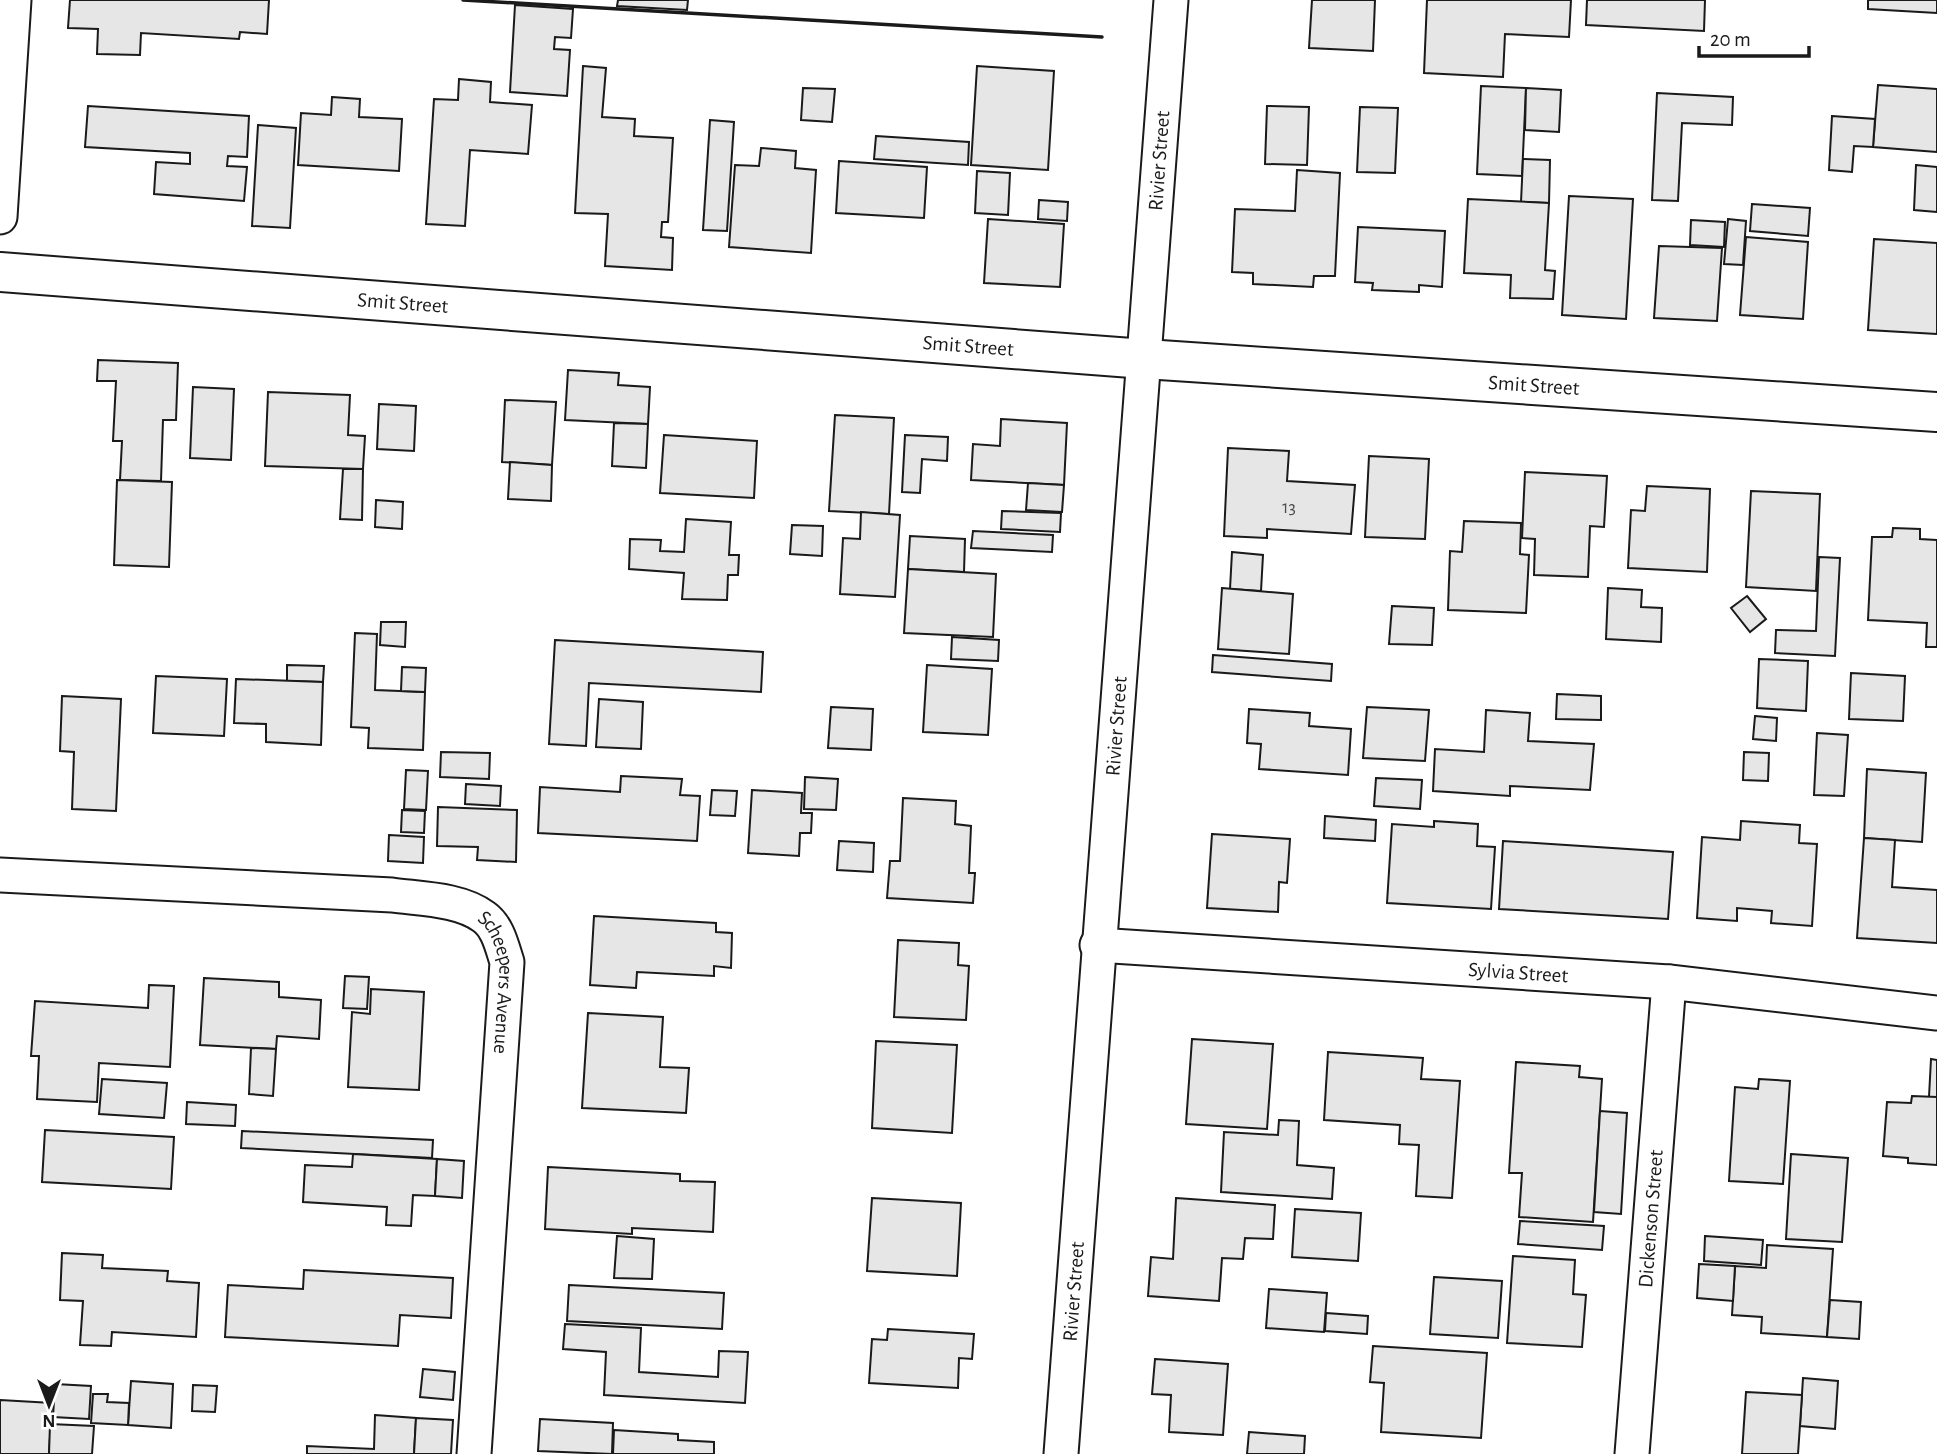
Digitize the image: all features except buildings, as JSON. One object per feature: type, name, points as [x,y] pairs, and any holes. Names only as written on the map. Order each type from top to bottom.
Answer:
[{"type":"street","points":[[0,217],[14,0]]},
{"type":"street","name":"Rivier Street","points":[[1061,1454],[1097,944],[1145,359],[1171,0]]},
{"type":"street","name":"Smit Street","points":[[0,272],[1145,359],[1937,412]]},
{"type":"street","name":"Scheepers Avenue","points":[[0,875],[392,895],[448,903],[485,917],[499,936],[507,961],[474,1454]]},
{"type":"street","name":"Sylvia Street","points":[[1097,944],[1669,982],[1937,1013]]},
{"type":"street","name":"Dickenson Street","points":[[1632,1454],[1669,982]]},
{"type":"wall","points":[[463,0],[1102,37]]}]
